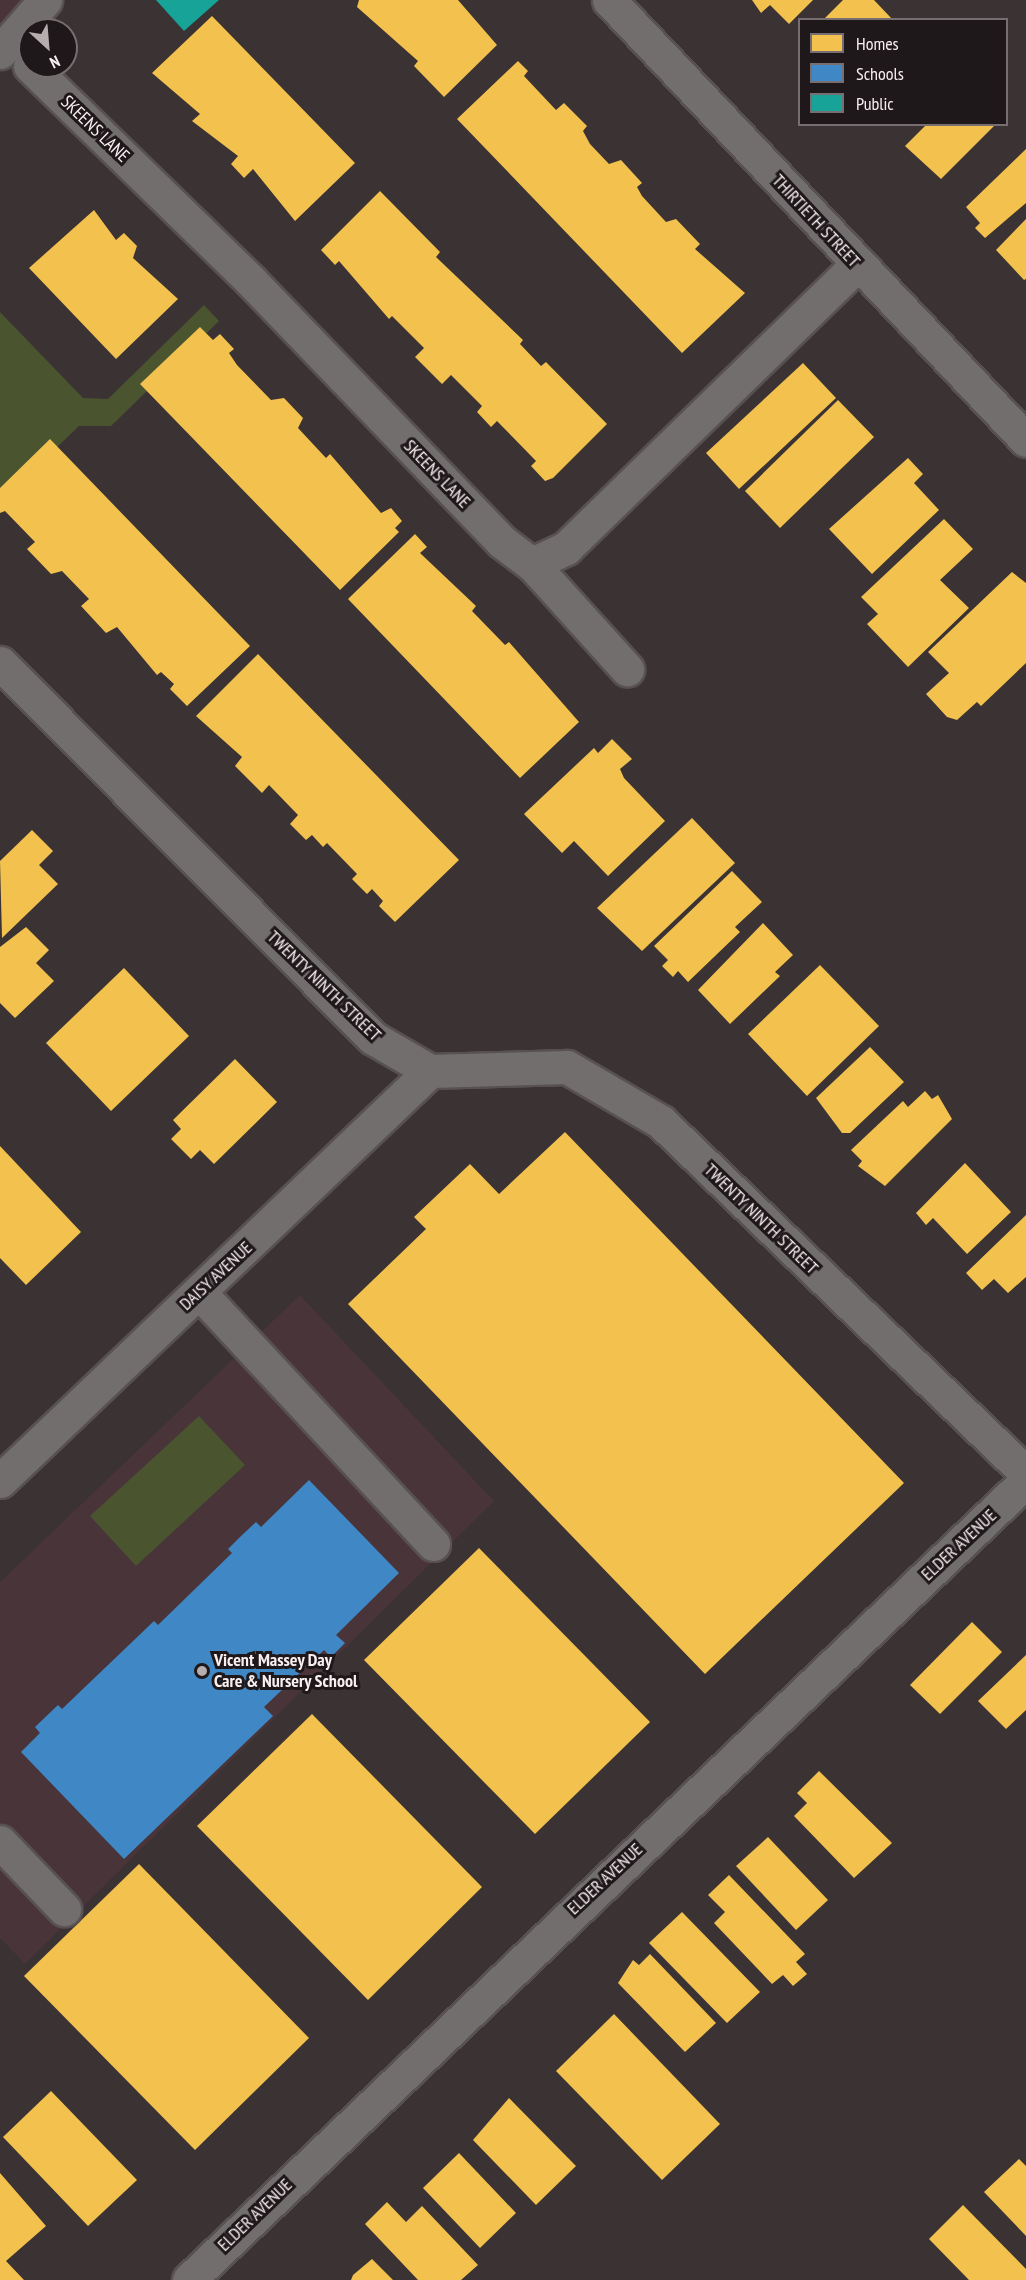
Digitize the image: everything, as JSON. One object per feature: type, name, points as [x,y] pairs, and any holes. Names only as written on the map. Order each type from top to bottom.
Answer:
[{"type":"street","name":"SKEENS LANE","points":[[45,0],[17,57],[251,280],[501,541],[532,564],[627,669]]},
{"type":"street","name":"THIRTIETH STREET","points":[[609,0],[857,265],[1026,440]]},
{"type":"street","points":[[532,564],[566,548],[857,265]]},
{"type":"street","name":"TWENTY NINTH STREET","points":[[0,663],[374,1038],[430,1071],[567,1067],[661,1122],[1026,1473]]},
{"type":"street","name":"DAISY AVENUE","points":[[0,1481],[430,1071]]},
{"type":"street","points":[[199,1292],[433,1544]]},
{"type":"street","name":"ELDER AVENUE","points":[[189,2280],[1026,1481]]},
{"type":"street","points":[[0,1842],[64,1909]]},
{"type":"shaded area","points":[[0,0],[52,0],[35,18],[18,18],[18,35],[0,54]]},
{"type":"shaded area","points":[[300,1295],[494,1501],[25,1964],[0,1938],[0,1582]]},
{"type":"green space","points":[[204,305],[219,321],[111,426],[79,426],[0,502],[0,312],[83,398],[108,399]]},
{"type":"green space","points":[[199,1416],[245,1465],[136,1566],[90,1516]]},
{"type":"building: Homes","points":[[359,0],[458,0],[497,45],[444,97],[414,66],[418,61],[357,7]]},
{"type":"building: Homes","points":[[752,0],[813,0],[789,24],[770,5],[761,13]]},
{"type":"building: Homes","points":[[843,0],[874,0],[891,18],[825,18]]},
{"type":"building: Homes","points":[[212,16],[355,163],[295,221],[253,169],[244,178],[231,164],[238,156],[192,121],[200,114],[152,73]]},
{"type":"building: Homes","points":[[518,61],[528,71],[524,76],[556,110],[564,103],[587,126],[583,131],[590,144],[609,164],[621,160],[642,183],[637,187],[642,196],[666,222],[676,219],[700,244],[695,249],[745,293],[682,353],[457,119]]},
{"type":"building: Homes","points":[[925,126],[994,126],[941,179],[905,146]]},
{"type":"building: Homes","points":[[1026,149],[1026,203],[985,238],[975,228],[980,223],[966,207]]},
{"type":"building: Homes","points":[[380,191],[440,252],[436,257],[523,340],[520,344],[541,366],[546,362],[607,424],[553,478],[545,481],[531,466],[536,461],[497,421],[491,427],[477,412],[482,406],[451,375],[442,384],[415,357],[424,348],[392,316],[389,319],[339,261],[335,265],[321,250]]},
{"type":"building: Homes","points":[[94,210],[116,240],[124,233],[137,246],[133,258],[178,299],[116,359],[29,268]]},
{"type":"building: Homes","points":[[1026,219],[1026,279],[1024,280],[996,250]]},
{"type":"building: Homes","points":[[200,327],[213,340],[220,334],[234,349],[229,353],[237,365],[271,400],[284,398],[303,418],[298,428],[326,458],[330,454],[381,513],[391,508],[402,521],[395,528],[399,532],[340,590],[140,384]]},
{"type":"building: Homes","points":[[803,363],[836,398],[739,489],[706,453]]},
{"type":"building: Homes","points":[[838,400],[874,437],[780,528],[745,491]]},
{"type":"building: Homes","points":[[50,439],[250,646],[187,706],[170,689],[174,684],[161,672],[157,675],[117,627],[106,633],[81,606],[89,599],[62,571],[51,574],[27,549],[35,542],[5,511],[0,513],[0,488]]},
{"type":"building: Homes","points":[[908,458],[923,474],[914,483],[939,510],[872,574],[829,529]]},
{"type":"building: Homes","points":[[944,519],[973,549],[940,580],[969,608],[908,667],[867,624],[878,614],[861,597]]},
{"type":"building: Homes","points":[[415,534],[427,547],[420,553],[476,606],[472,611],[505,645],[509,642],[579,722],[520,778],[348,599]]},
{"type":"building: Homes","points":[[1012,572],[1026,583],[1026,663],[981,706],[977,702],[957,720],[947,717],[926,694],[949,673],[928,652]]},
{"type":"building: Homes","points":[[258,654],[459,860],[395,922],[379,906],[383,901],[372,889],[367,894],[352,879],[357,874],[327,843],[323,847],[312,835],[306,840],[290,824],[298,815],[269,785],[262,793],[235,766],[242,757],[196,716]]},
{"type":"building: Homes","points":[[612,739],[632,759],[620,769],[624,778],[665,821],[608,876],[574,841],[562,853],[524,814],[594,748],[598,753]]},
{"type":"building: Homes","points":[[692,818],[735,863],[642,951],[597,908]]},
{"type":"building: Homes","points":[[32,830],[53,851],[39,865],[58,884],[2,938],[0,861]]},
{"type":"building: Homes","points":[[732,871],[762,902],[735,927],[740,932],[688,982],[678,971],[673,977],[662,966],[668,960],[654,946]]},
{"type":"building: Homes","points":[[763,923],[793,955],[775,972],[780,976],[730,1024],[698,990]]},
{"type":"building: Homes","points":[[26,927],[49,950],[36,963],[54,981],[15,1018],[0,1003],[0,947]]},
{"type":"building: Homes","points":[[820,965],[879,1026],[807,1096],[748,1034]]},
{"type":"building: Homes","points":[[124,968],[189,1036],[111,1111],[46,1043]]},
{"type":"building: Homes","points":[[870,1047],[904,1082],[850,1133],[842,1133],[816,1098]]},
{"type":"building: Homes","points":[[235,1059],[277,1102],[214,1164],[200,1150],[191,1159],[171,1139],[181,1129],[173,1120]]},
{"type":"building: Homes","points":[[925,1091],[932,1099],[938,1095],[952,1119],[885,1186],[858,1166],[862,1161],[851,1150],[903,1101],[908,1107]]},
{"type":"building: Homes","points":[[565,1132],[904,1483],[705,1674],[348,1304],[426,1229],[414,1217],[470,1164],[499,1194]]},
{"type":"building: Homes","points":[[0,1146],[81,1232],[26,1285],[0,1258]]},
{"type":"building: Homes","points":[[965,1163],[1011,1212],[967,1254],[933,1218],[926,1225],[916,1213]]},
{"type":"building: Homes","points":[[1026,1215],[1026,1277],[1008,1293],[994,1279],[982,1290],[966,1273]]},
{"type":"building: Homes","points":[[479,1548],[650,1722],[535,1834],[364,1660]]},
{"type":"building: Homes","points":[[972,1622],[1002,1652],[940,1714],[910,1685]]},
{"type":"building: Homes","points":[[1026,1655],[1026,1710],[1006,1729],[978,1701]]},
{"type":"building: Homes","points":[[312,1714],[482,1887],[368,2000],[197,1826]]},
{"type":"building: Homes","points":[[819,1771],[892,1843],[854,1878],[794,1816],[807,1803],[797,1793]]},
{"type":"building: Homes","points":[[768,1837],[828,1900],[796,1930],[736,1866]]},
{"type":"building: Homes","points":[[139,1864],[309,2038],[195,2150],[24,1976]]},
{"type":"building: Homes","points":[[729,1875],[805,1954],[796,1962],[807,1974],[793,1986],[783,1975],[772,1984],[714,1923],[725,1912],[708,1895]]},
{"type":"building: Homes","points":[[682,1912],[760,1992],[727,2023],[649,1943]]},
{"type":"building: Homes","points":[[650,1954],[716,2023],[685,2052],[618,1983],[633,1960],[639,1965]]},
{"type":"building: Homes","points":[[614,2014],[720,2124],[662,2180],[556,2071]]},
{"type":"building: Homes","points":[[51,2091],[137,2180],[88,2226],[3,2137]]},
{"type":"building: Homes","points":[[509,2098],[576,2166],[536,2205],[473,2140]]},
{"type":"building: Homes","points":[[459,2153],[516,2213],[480,2248],[423,2188]]},
{"type":"building: Homes","points":[[1019,2159],[1026,2166],[1026,2236],[984,2192]]},
{"type":"building: Homes","points":[[0,2173],[46,2226],[6,2261],[24,2280],[0,2280]]},
{"type":"building: Homes","points":[[387,2202],[406,2222],[422,2206],[478,2265],[461,2280],[418,2280],[365,2224]]},
{"type":"building: Homes","points":[[963,2205],[1026,2269],[1026,2280],[969,2280],[929,2239]]},
{"type":"building: Homes","points":[[372,2259],[393,2280],[351,2280],[353,2275]]},
{"type":"building: Schools","name":"Vicent Massey Day Care & Nursery School","points":[[309,1480],[399,1573],[336,1635],[345,1643],[331,1657],[324,1650],[264,1707],[273,1716],[124,1859],[21,1752],[40,1733],[35,1727],[58,1705],[62,1709],[154,1621],[158,1625],[232,1553],[228,1549],[240,1537],[256,1522],[261,1527]]},
{"type":"building: Public","points":[[156,0],[219,0],[184,31]]},
{"type":"place","name":"Vicent Massey Day Care & Nursery School","points":[[202,1671]]}]
